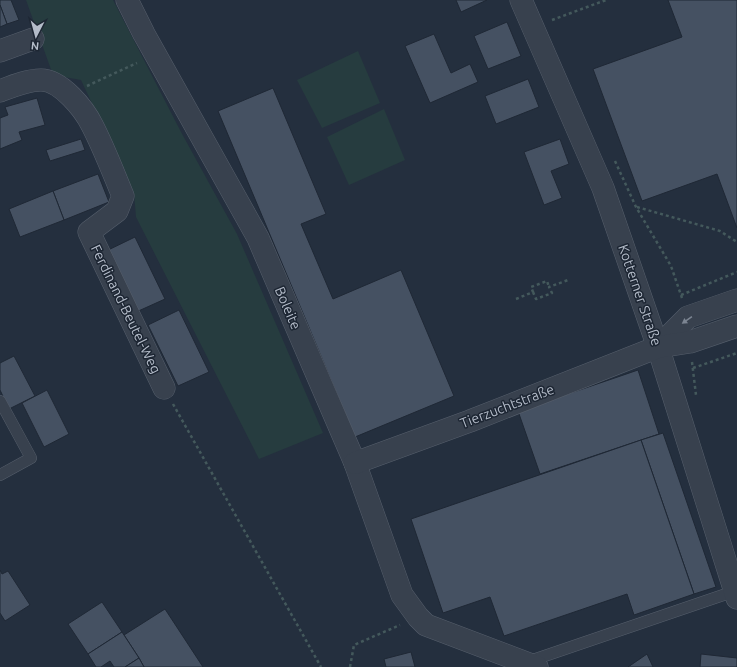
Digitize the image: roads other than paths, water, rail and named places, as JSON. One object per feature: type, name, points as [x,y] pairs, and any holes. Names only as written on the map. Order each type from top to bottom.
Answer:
[{"type":"street","name":"Boleite","points":[[127,0],[258,238],[355,463],[402,595],[422,621],[531,665]]},
{"type":"street","name":"Kotterner Straße","points":[[521,0],[603,188],[658,347],[736,595]]},
{"type":"street","points":[[0,51],[32,38]]},
{"type":"street","name":"Ferdinand-Beutel-Weg","points":[[0,91],[21,83],[42,80],[57,84],[70,94],[92,124],[123,196],[117,212],[89,232],[164,388]]},
{"type":"street","points":[[658,347],[688,317],[737,300]]},
{"type":"street","points":[[658,347],[690,342],[737,326]]},
{"type":"street","name":"Tierzuchtstraße","points":[[355,463],[470,421],[658,347]]},
{"type":"lane","points":[[0,401],[31,458],[0,475]]},
{"type":"lane","points":[[531,665],[736,595]]}]
